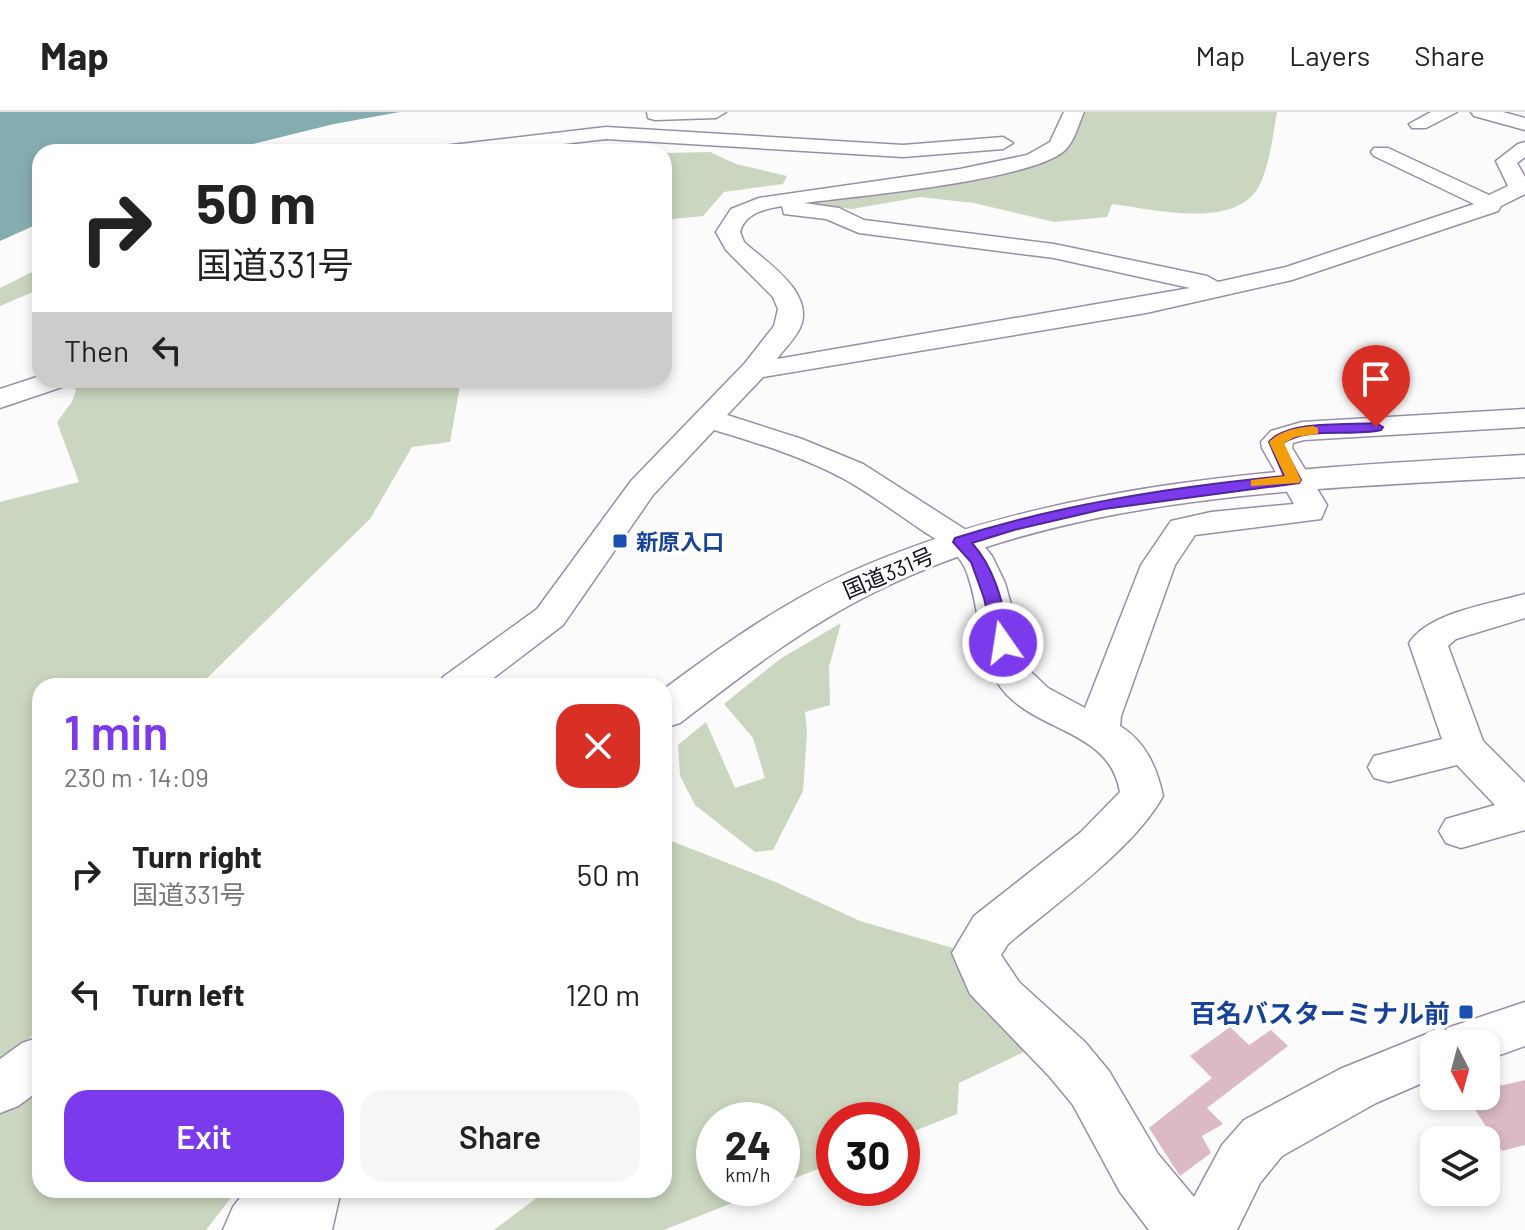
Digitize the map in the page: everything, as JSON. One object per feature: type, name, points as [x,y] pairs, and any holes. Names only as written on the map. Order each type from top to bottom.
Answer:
[{"type":"highway","name":"国道331号","points":[[672,705],[707,675],[785,622],[870,576],[1010,526],[1104,504],[1210,488],[1525,466]]},
{"type":"highway","points":[[256,1230],[280,1198]]},
{"type":"street","points":[[606,133],[604,128],[640,115],[716,112]]},
{"type":"street","points":[[468,678],[550,617],[642,488],[770,353],[791,318],[790,301],[785,294],[730,238],[730,221],[756,205],[1013,166],[1045,155],[1061,141],[1074,112]]},
{"type":"street","points":[[1419,124],[1447,112]]},
{"type":"street","points":[[1481,112],[1525,124]]},
{"type":"street","points":[[512,144],[606,133],[903,151],[1034,140],[1061,141]]},
{"type":"street","points":[[755,369],[1146,305],[1327,263],[1498,208],[1520,188],[1506,161],[1525,148]]},
{"type":"street","points":[[1381,152],[1498,208]]},
{"type":"street","points":[[756,205],[831,213],[859,226],[1054,251],[1221,288]]},
{"type":"street","points":[[0,399],[32,388]]},
{"type":"street","points":[[1100,731],[1101,716],[1158,565],[1183,528],[1195,524],[1309,512],[1311,505],[1308,498],[1294,480],[1276,442],[1291,433],[1525,418]]},
{"type":"street","points":[[708,419],[769,437],[842,466],[891,494],[961,542],[979,561],[993,598],[1008,667],[1018,684],[1075,720],[1100,731],[1133,760],[1140,773],[1142,796],[1096,844],[991,930],[976,953],[987,979],[1002,997],[1067,1059],[1091,1088],[1108,1123],[1139,1173],[1184,1230]]},
{"type":"street","points":[[1461,831],[1525,812],[1465,748],[1428,643],[1443,630],[1525,606]]},
{"type":"street","points":[[1389,767],[1465,748]]},
{"type":"street","points":[[1500,1032],[1525,1024]]},
{"type":"street","points":[[1207,1230],[1241,1164],[1263,1138],[1358,1086],[1420,1060]]},
{"type":"street","points":[[0,1089],[32,1066]]},
{"type":"street","points":[[304,1230],[311,1198]]},
{"type":"green space","points":[[1086,112],[1277,112],[1269,158],[1260,184],[1249,199],[1233,208],[1214,212],[1193,214],[1112,204],[1107,217],[1054,222],[974,203],[920,197],[852,209],[793,202],[1036,164],[1064,151]]},
{"type":"green space","points":[[710,152],[736,164],[787,176],[783,184],[724,192],[703,216],[672,219],[672,153]]},
{"type":"green space","points":[[32,272],[32,292],[0,306],[0,288]]},
{"type":"green space","points":[[74,388],[460,388],[450,442],[412,447],[370,519],[207,678],[32,678],[32,1036],[0,1066],[0,502],[79,482],[57,422],[72,402],[76,390]]},
{"type":"green space","points":[[841,623],[829,667],[830,705],[805,712],[807,733],[803,791],[773,850],[755,852],[695,805],[680,776],[678,745],[706,722],[735,788],[765,778],[753,738],[724,704],[780,659]]},
{"type":"green space","points":[[672,841],[773,881],[860,921],[953,948],[1030,1049],[959,1083],[957,1114],[920,1129],[920,1102],[816,1102],[816,1170],[800,1176],[800,1102],[696,1102],[696,1206],[725,1206],[664,1230],[494,1230],[536,1198],[672,1198]]},
{"type":"green space","points":[[32,1089],[32,1198],[231,1198],[206,1230],[0,1230],[0,1111]]},
{"type":"water","points":[[0,112],[400,112],[253,144],[32,144],[32,227],[0,241]]},
{"type":"building","points":[[1230,1027],[1249,1045],[1271,1030],[1288,1046],[1207,1108],[1223,1124],[1202,1136],[1211,1153],[1180,1176],[1149,1128],[1212,1078],[1190,1056]]},
{"type":"building","points":[[1525,1080],[1525,1145],[1502,1151],[1500,1126],[1486,1126],[1475,1110],[1500,1110],[1500,1086]]},
{"type":"slow traffic","points":[[1257,483],[1294,480],[1284,465],[1276,442],[1291,433],[1313,431]]},
{"type":"place","name":"新原入口","points":[[620,541]]},
{"type":"place","name":"百名バスターミナル前","points":[[1466,1012]]},
{"type":"route","points":[[1003,643],[993,598],[979,561],[961,542],[1010,526],[1104,504],[1210,488],[1294,480],[1277,448],[1276,442],[1282,437],[1302,431],[1376,427]]}]
